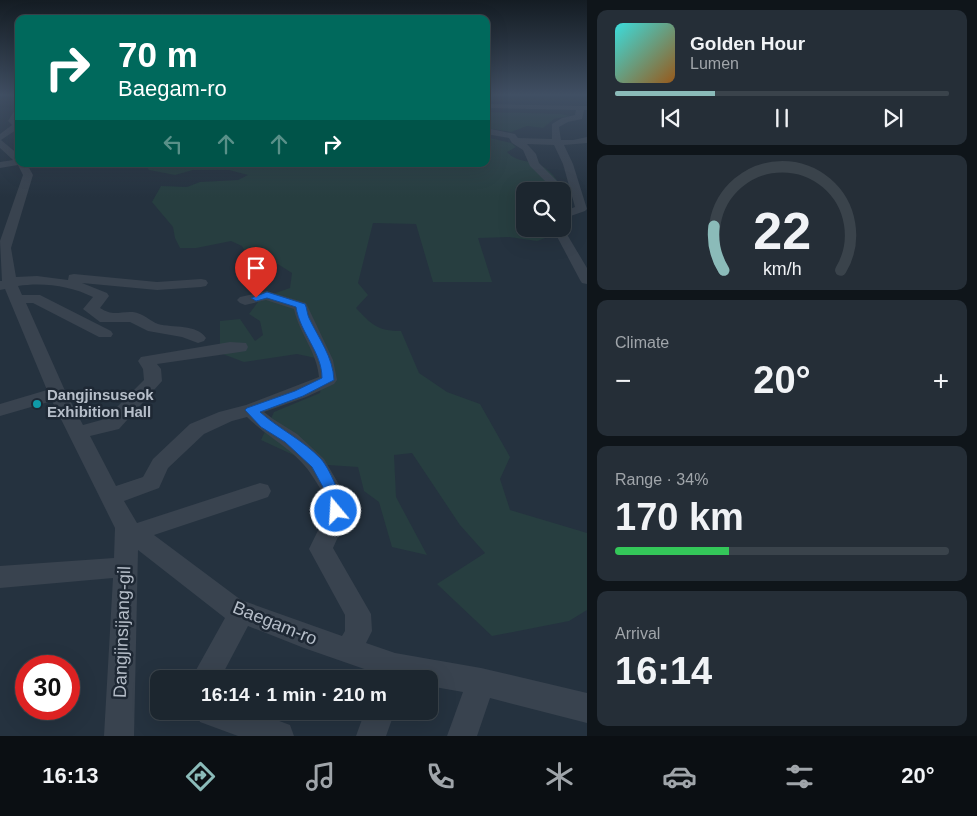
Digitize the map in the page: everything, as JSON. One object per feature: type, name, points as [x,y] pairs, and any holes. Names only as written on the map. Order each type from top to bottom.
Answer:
[{"type":"street","points":[[1,143],[14,128]]},
{"type":"street","points":[[555,128],[555,137],[568,164],[581,209]]},
{"type":"street","points":[[490,132],[512,136],[526,148],[531,154],[534,164],[552,182]]},
{"type":"street","points":[[558,142],[564,140],[568,133]]},
{"type":"street","points":[[1,143],[15,138]]},
{"type":"street","points":[[516,141],[573,142],[587,140]]},
{"type":"street","points":[[1,143],[15,157]]},
{"type":"street","points":[[0,165],[15,163]]},
{"type":"street","name":"Baegam-ro","points":[[23,167],[28,175],[4,248],[5,284],[16,300],[57,393],[111,497],[131,530],[233,608],[349,651],[389,670]]},
{"type":"street","points":[[571,200],[581,209]]},
{"type":"street","points":[[571,213],[581,209]]},
{"type":"street","points":[[563,237],[587,280]]},
{"type":"street","points":[[5,284],[51,276],[157,286],[201,283]]},
{"type":"street","points":[[31,280],[61,283],[96,292],[102,296],[90,309],[106,319],[133,317],[154,328],[186,333],[198,338]]},
{"type":"street","points":[[111,497],[151,482],[160,464],[197,429],[226,416],[251,410],[299,393],[328,380],[328,370],[321,350],[302,316],[301,306],[267,295],[245,300]]},
{"type":"street","points":[[16,300],[35,298],[105,334]]},
{"type":"street","points":[[78,433],[112,424],[153,381],[152,369],[147,362],[159,357],[213,351],[227,346],[240,347]]},
{"type":"street","points":[[0,410],[57,393]]},
{"type":"street","points":[[251,410],[266,424],[290,439],[317,464],[337,500],[335,519],[321,548],[358,614],[358,630],[349,651]]},
{"type":"street","points":[[131,530],[239,500],[260,491]]},
{"type":"street","name":"Dangjinsijang-gil","points":[[119,736],[124,567],[131,530]]},
{"type":"street","points":[[0,577],[124,567]]},
{"type":"street","points":[[210,670],[242,612]]},
{"type":"street","name":"Baegam-ro","points":[[438,677],[481,682],[587,708]]},
{"type":"street","points":[[462,736],[481,682]]},
{"type":"street","points":[[235,720],[279,736]]},
{"type":"street","points":[[371,736],[377,720]]},
{"type":"green space","points":[[490,128],[521,128],[511,132],[490,129]]},
{"type":"green space","points":[[490,138],[511,143],[516,147],[507,152],[511,156],[535,163],[549,171],[558,182],[516,182],[516,237],[548,237],[537,241],[509,237],[478,238],[492,282],[433,282],[416,224],[373,223],[358,283],[368,295],[356,308],[375,326],[386,330],[401,331],[419,373],[447,392],[480,404],[510,457],[500,479],[510,510],[587,533],[587,610],[569,621],[492,636],[437,584],[485,553],[460,525],[412,453],[394,455],[396,497],[427,555],[392,547],[379,502],[364,491],[358,467],[313,464],[261,440],[274,412],[320,393],[325,360],[297,354],[244,362],[220,353],[220,321],[240,319],[255,341],[263,335],[260,321],[249,314],[261,298],[290,288],[292,273],[273,261],[248,257],[242,246],[231,241],[196,248],[180,248],[175,238],[173,227],[152,202],[161,186],[187,187],[200,182],[238,180],[248,175],[229,170],[193,170],[175,175],[149,170],[147,167],[490,167]]},
{"type":"place","name":"Dangjinsuseok Exhibition Hall","points":[[37,404]]},
{"type":"route","points":[[256,298],[267,295],[301,306],[302,316],[321,350],[328,370],[328,380],[299,393],[251,410],[266,424],[290,439],[317,464],[329,489],[337,500],[336,511]]}]
